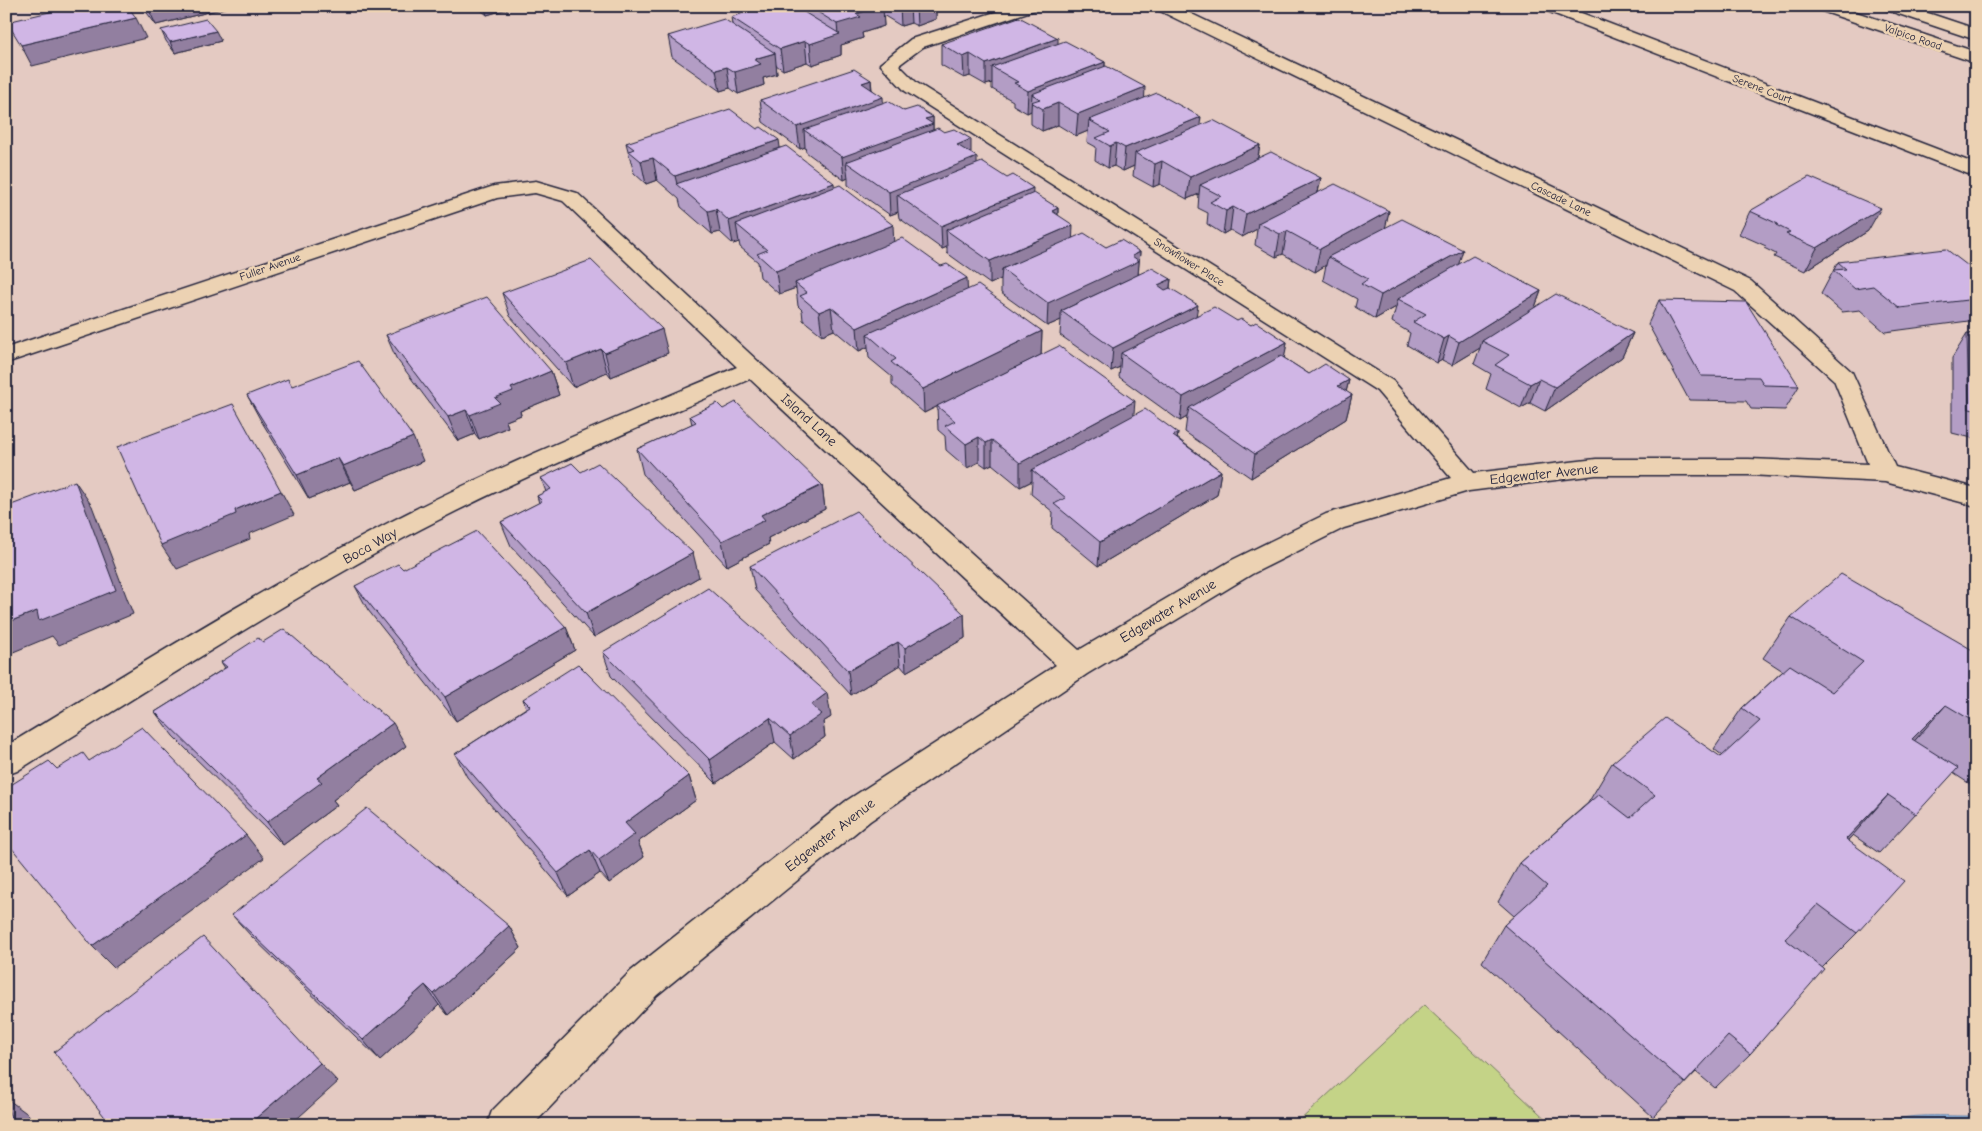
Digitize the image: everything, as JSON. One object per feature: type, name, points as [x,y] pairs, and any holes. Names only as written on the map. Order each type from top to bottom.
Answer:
[{"type":"street","name":"Snowflower Place","points":[[1030,6],[917,43],[889,64],[911,87],[1385,386],[1468,482]]},
{"type":"street","name":"Cascade Lane","points":[[1162,6],[1743,286],[1844,377],[1885,474]]},
{"type":"street","name":"Serene Court","points":[[1548,6],[1976,171]]},
{"type":"street","name":"Valpico Road","points":[[1822,6],[1976,58]]},
{"type":"street","name":"Valpico Road","points":[[1890,6],[1976,34]]},
{"type":"street","name":"Fuller Avenue","points":[[6,356],[494,192],[536,187]]},
{"type":"street","name":"Island Lane","points":[[536,187],[570,197],[753,369],[1078,666]]},
{"type":"street","name":"Boca Way","points":[[6,762],[251,612],[395,532],[512,473],[753,369]]},
{"type":"street","name":"Edgewater Avenue","points":[[506,1125],[644,984],[850,817],[1078,666],[1242,567],[1336,521],[1468,482],[1596,467],[1749,467],[1885,474],[1976,497]]},
{"type":"green space","points":[[1424,1005],[1552,1125],[1295,1125]]},
{"type":"water","points":[[1910,1117],[1976,1117],[1976,1125],[1877,1125],[1887,1121]]},
{"type":"building","points":[[75,6],[128,6],[136,18],[21,45],[7,22]]},
{"type":"building","points":[[767,6],[794,6],[840,34],[810,44],[805,41],[780,49],[731,17]]},
{"type":"building","points":[[808,6],[881,6],[856,14],[861,17],[837,24]]},
{"type":"building","points":[[1019,17],[1058,38],[986,64],[970,54],[963,57],[941,44]]},
{"type":"building","points":[[206,19],[216,31],[170,42],[161,30]]},
{"type":"building","points":[[724,19],[775,53],[754,59],[761,64],[735,72],[727,67],[716,70],[668,36]]},
{"type":"building","points":[[1065,41],[1105,62],[1028,91],[1014,83],[1018,82],[992,67]]},
{"type":"building","points":[[1106,66],[1145,87],[1078,114],[1058,103],[1043,109],[1031,102],[1040,99],[1032,94]]},
{"type":"building","points":[[854,69],[871,80],[862,83],[883,97],[797,127],[760,100]]},
{"type":"building","points":[[1157,93],[1201,117],[1125,148],[1116,143],[1110,146],[1096,138],[1110,132],[1089,120]]},
{"type":"building","points":[[888,101],[904,111],[917,107],[933,117],[925,119],[933,124],[842,157],[804,130]]},
{"type":"building","points":[[730,109],[757,129],[761,127],[779,140],[675,176],[653,158],[641,161],[629,151],[634,149],[626,143]]},
{"type":"building","points":[[1213,120],[1260,145],[1190,177],[1162,161],[1155,164],[1135,153]]},
{"type":"building","points":[[938,128],[944,132],[954,129],[971,139],[957,145],[977,157],[889,192],[846,162]]},
{"type":"building","points":[[786,146],[834,183],[729,221],[716,209],[708,211],[676,184]]},
{"type":"building","points":[[1271,152],[1321,178],[1246,214],[1233,207],[1226,211],[1210,202],[1221,196],[1200,185]]},
{"type":"building","points":[[982,162],[1007,178],[1013,175],[1033,188],[941,226],[897,195]]},
{"type":"building","points":[[1809,177],[1881,208],[1817,248],[1786,234],[1790,232],[1776,225],[1778,224],[1750,211]]},
{"type":"building","points":[[1335,184],[1389,211],[1320,249],[1287,231],[1280,234],[1258,223]]},
{"type":"building","points":[[840,185],[893,225],[776,271],[757,254],[767,250],[736,224]]},
{"type":"building","points":[[1034,193],[1058,208],[1052,211],[1073,225],[990,261],[946,230]]},
{"type":"building","points":[[1402,219],[1463,250],[1381,295],[1361,284],[1368,279],[1328,257]]},
{"type":"building","points":[[1084,233],[1106,247],[1121,240],[1140,252],[1132,256],[1139,261],[1048,303],[1002,269]]},
{"type":"building","points":[[902,238],[941,266],[947,264],[967,278],[857,328],[831,307],[819,312],[800,296],[807,293],[795,283]]},
{"type":"building","points":[[1946,249],[1976,272],[1976,299],[1900,308],[1873,286],[1855,289],[1833,270],[1846,269],[1838,262]]},
{"type":"building","points":[[1473,256],[1541,291],[1459,342],[1449,336],[1444,339],[1413,322],[1426,314],[1398,299]]},
{"type":"building","points":[[591,260],[662,329],[605,353],[601,349],[566,363],[502,293]]},
{"type":"building","points":[[1152,268],[1171,279],[1158,285],[1165,290],[1170,288],[1198,305],[1113,348],[1061,311]]},
{"type":"building","points":[[978,285],[1042,331],[923,389],[891,362],[896,359],[867,334]]},
{"type":"building","points":[[1556,294],[1633,333],[1555,387],[1539,379],[1530,384],[1495,365],[1509,355],[1482,341]]},
{"type":"building","points":[[487,297],[551,371],[511,388],[513,391],[495,398],[500,403],[470,415],[466,410],[448,417],[386,335]]},
{"type":"building","points":[[1659,300],[1746,302],[1799,386],[1764,385],[1759,377],[1701,376]]},
{"type":"building","points":[[1214,307],[1237,321],[1241,319],[1251,325],[1256,322],[1287,342],[1183,397],[1121,353]]},
{"type":"building","points":[[1967,334],[1976,336],[1976,410],[1969,409]]},
{"type":"building","points":[[1059,346],[1135,401],[1020,463],[992,440],[986,443],[979,437],[966,444],[945,426],[955,421],[937,406]]},
{"type":"building","points":[[1281,356],[1309,374],[1325,364],[1349,380],[1338,386],[1352,395],[1255,454],[1189,408]]},
{"type":"building","points":[[358,361],[413,437],[343,466],[338,458],[297,475],[247,395],[288,379],[292,386]]},
{"type":"building","points":[[736,402],[822,485],[761,515],[765,520],[722,541],[637,449],[696,422],[690,416],[717,403],[723,409]]},
{"type":"building","points":[[233,404],[281,491],[235,510],[236,514],[161,545],[117,447]]},
{"type":"building","points":[[1145,409],[1178,433],[1173,436],[1221,471],[1100,542],[1054,504],[1066,498],[1032,470]]},
{"type":"building","points":[[572,463],[581,472],[598,463],[693,553],[586,613],[501,522],[542,501],[537,496],[551,489],[541,478]]},
{"type":"building","points":[[75,481],[116,590],[39,621],[37,611],[6,623],[6,507]]},
{"type":"building","points":[[856,511],[964,614],[905,648],[898,642],[848,671],[750,566]]},
{"type":"building","points":[[477,531],[566,627],[445,697],[355,586],[398,564],[403,569]]},
{"type":"building","points":[[1841,574],[1976,652],[1976,723],[1946,705],[1912,739],[1958,768],[1916,814],[1888,795],[1846,839],[1904,881],[1857,933],[1818,904],[1785,939],[1824,969],[1750,1054],[1728,1036],[1685,1083],[1504,925],[1547,886],[1520,863],[1599,794],[1630,818],[1655,795],[1612,763],[1665,718],[1721,757],[1760,721],[1742,708],[1790,665],[1832,692],[1863,662],[1791,617]]},
{"type":"building","points":[[708,588],[827,693],[811,705],[822,714],[790,736],[770,718],[710,760],[603,652]]},
{"type":"building","points":[[284,629],[393,723],[317,778],[322,782],[267,822],[155,712],[227,667],[221,662],[258,638],[263,642]]},
{"type":"building","points":[[578,664],[689,776],[625,823],[635,834],[599,860],[590,850],[558,873],[455,754],[530,706],[523,699]]},
{"type":"building","points":[[142,727],[246,835],[92,946],[6,841],[6,797],[12,793],[6,788],[49,761],[57,769],[83,753],[89,761]]},
{"type":"building","points":[[367,808],[509,926],[434,994],[425,985],[363,1040],[232,915]]},
{"type":"building","points":[[203,937],[320,1063],[248,1125],[111,1125],[54,1052]]},
{"type":"building","points":[[6,1105],[14,1125],[6,1125]]}]
